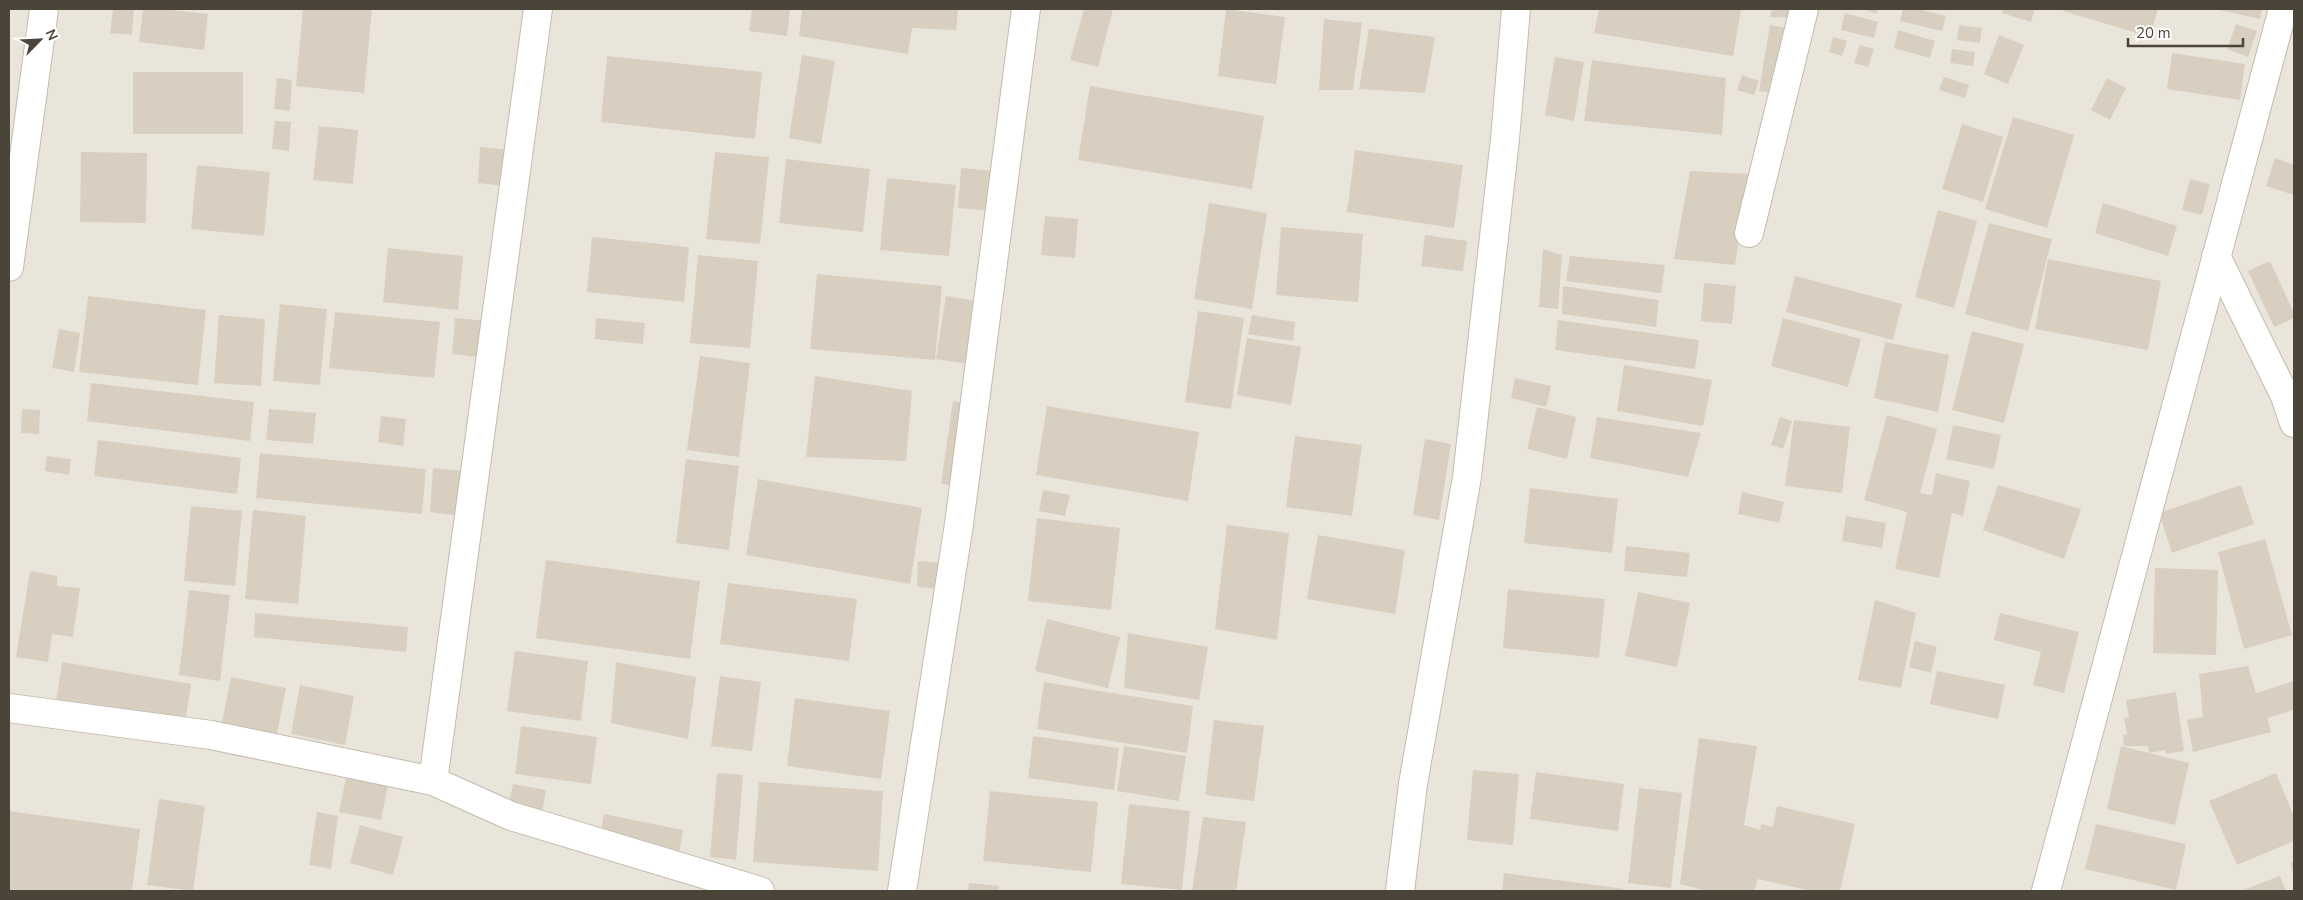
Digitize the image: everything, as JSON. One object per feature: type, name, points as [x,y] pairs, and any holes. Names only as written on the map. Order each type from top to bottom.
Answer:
[{"type":"street","points":[[9,267],[19,124],[44,9]]},
{"type":"street","points":[[433,781],[538,9]]},
{"type":"street","points":[[902,891],[959,524],[1026,9]]},
{"type":"street","points":[[1400,891],[1413,784],[1467,477],[1505,139],[1516,9]]},
{"type":"street","points":[[1749,233],[1804,9]]},
{"type":"street","points":[[2046,891],[2283,9]]},
{"type":"street","points":[[2216,256],[2285,396],[2294,423]]},
{"type":"street","points":[[9,708],[212,735],[433,781],[511,816],[760,891]]},
{"type":"shaded area","points":[[9,9],[2294,9],[2294,891],[9,891]]},
{"type":"building","points":[[113,9],[134,9],[132,35],[110,33]]},
{"type":"building","points":[[143,9],[164,9],[208,14],[204,50],[139,42]]},
{"type":"building","points":[[303,9],[372,9],[364,93],[296,86]]},
{"type":"building","points":[[752,9],[790,9],[787,36],[749,31]]},
{"type":"building","points":[[802,9],[958,9],[956,30],[912,28],[908,54],[799,36]]},
{"type":"building","points":[[1084,9],[1113,9],[1098,67],[1070,60]]},
{"type":"building","points":[[1226,9],[1285,17],[1276,84],[1218,76]]},
{"type":"building","points":[[1599,9],[1741,9],[1733,56],[1594,33]]},
{"type":"building","points":[[1772,9],[1798,9],[1795,18],[1770,17]]},
{"type":"building","points":[[1863,9],[1878,9],[1876,14]]},
{"type":"building","points":[[1903,9],[1918,9],[1946,16],[1942,31],[1900,21]]},
{"type":"building","points":[[2003,9],[2035,9],[2031,22],[2002,13]]},
{"type":"building","points":[[2064,9],[2158,9],[2150,37],[2063,11]]},
{"type":"building","points":[[2215,9],[2262,9],[2260,19]]},
{"type":"building","points":[[1845,13],[1878,22],[1874,38],[1841,30]]},
{"type":"building","points":[[1324,19],[1362,23],[1353,90],[1319,90]]},
{"type":"building","points":[[2236,24],[2257,31],[2248,57],[2227,49]]},
{"type":"building","points":[[1770,25],[1788,28],[1777,94],[1759,91]]},
{"type":"building","points":[[1959,25],[1982,28],[1980,43],[1957,40]]},
{"type":"building","points":[[1369,29],[1435,37],[1425,93],[1359,89]]},
{"type":"building","points":[[1898,30],[1935,41],[1930,58],[1894,48]]},
{"type":"building","points":[[1999,35],[2024,45],[2008,84],[1984,74]]},
{"type":"building","points":[[1833,37],[1847,41],[1842,56],[1829,52]]},
{"type":"building","points":[[1860,45],[1874,49],[1868,67],[1854,63]]},
{"type":"building","points":[[1952,49],[1975,52],[1973,66],[1950,63]]},
{"type":"building","points":[[2172,53],[2245,64],[2240,100],[2167,89]]},
{"type":"building","points":[[802,55],[835,61],[821,144],[789,138]]},
{"type":"building","points":[[607,56],[762,72],[755,139],[601,122]]},
{"type":"building","points":[[1555,57],[1584,62],[1574,121],[1545,115]]},
{"type":"building","points":[[1592,60],[1726,78],[1722,135],[1584,121]]},
{"type":"building","points":[[133,72],[243,72],[243,134],[133,134]]},
{"type":"building","points":[[1742,75],[1759,81],[1754,95],[1737,90]]},
{"type":"building","points":[[1944,77],[1969,85],[1965,98],[1939,90]]},
{"type":"building","points":[[277,78],[292,80],[290,111],[274,109]]},
{"type":"building","points":[[2107,78],[2126,88],[2110,120],[2091,110]]},
{"type":"building","points":[[1090,86],[1264,116],[1252,189],[1078,160]]},
{"type":"building","points":[[2013,117],[2074,135],[2047,228],[1985,209]]},
{"type":"building","points":[[275,121],[291,122],[289,151],[272,149]]},
{"type":"building","points":[[1962,124],[2003,137],[1983,202],[1942,189]]},
{"type":"building","points":[[319,126],[358,130],[353,184],[313,180]]},
{"type":"building","points":[[480,147],[509,150],[505,186],[478,183]]},
{"type":"building","points":[[1355,150],[1463,165],[1454,228],[1347,212]]},
{"type":"building","points":[[81,152],[147,153],[146,223],[80,222]]},
{"type":"building","points":[[715,152],[769,157],[760,244],[706,239]]},
{"type":"building","points":[[2275,158],[2294,165],[2294,195],[2266,186]]},
{"type":"building","points":[[786,159],[870,169],[863,232],[779,223]]},
{"type":"building","points":[[197,165],[270,172],[264,236],[191,229]]},
{"type":"building","points":[[961,168],[995,171],[991,211],[958,208]]},
{"type":"building","points":[[1690,171],[1749,174],[1735,265],[1674,259]]},
{"type":"building","points":[[887,178],[956,185],[949,256],[880,250]]},
{"type":"building","points":[[2190,179],[2210,184],[2202,215],[2182,210]]},
{"type":"building","points":[[1209,203],[1267,213],[1252,309],[1194,299]]},
{"type":"building","points":[[2103,203],[2177,226],[2168,256],[2095,233]]},
{"type":"building","points":[[1938,210],[1977,221],[1954,308],[1915,297]]},
{"type":"building","points":[[1045,216],[1078,219],[1075,258],[1041,255]]},
{"type":"building","points":[[1989,223],[2052,239],[2028,331],[1965,314]]},
{"type":"building","points":[[1281,227],[1363,234],[1358,302],[1276,295]]},
{"type":"building","points":[[1425,235],[1467,241],[1463,271],[1421,266]]},
{"type":"building","points":[[592,237],[689,247],[684,302],[587,292]]},
{"type":"building","points":[[388,248],[463,256],[458,310],[383,302]]},
{"type":"building","points":[[1543,249],[1562,255],[1558,309],[1539,307]]},
{"type":"building","points":[[698,255],[758,261],[750,348],[690,343]]},
{"type":"building","points":[[1570,256],[1665,265],[1661,293],[1566,281]]},
{"type":"building","points":[[2048,259],[2161,281],[2148,350],[2035,329]]},
{"type":"building","points":[[2270,261],[2294,313],[2294,318],[2274,327],[2248,271]]},
{"type":"building","points":[[817,274],[942,286],[935,360],[810,349]]},
{"type":"building","points":[[1795,276],[1902,304],[1893,340],[1786,312]]},
{"type":"building","points":[[1704,283],[1736,286],[1732,324],[1701,321]]},
{"type":"building","points":[[1563,286],[1659,300],[1656,327],[1562,314]]},
{"type":"building","points":[[88,296],[206,310],[198,385],[79,372]]},
{"type":"building","points":[[946,296],[984,302],[974,365],[936,359]]},
{"type":"building","points":[[280,304],[327,309],[320,385],[273,381]]},
{"type":"building","points":[[1198,311],[1244,318],[1231,409],[1185,402]]},
{"type":"building","points":[[335,312],[440,322],[434,378],[329,368]]},
{"type":"building","points":[[219,315],[265,319],[261,386],[214,383]]},
{"type":"building","points":[[1252,315],[1295,322],[1293,341],[1248,334]]},
{"type":"building","points":[[455,318],[490,321],[487,358],[452,354]]},
{"type":"building","points":[[596,318],[645,323],[643,344],[595,339]]},
{"type":"building","points":[[1783,318],[1861,339],[1848,387],[1771,366]]},
{"type":"building","points":[[1558,320],[1699,340],[1695,369],[1555,350]]},
{"type":"building","points":[[59,329],[80,333],[74,372],[52,368]]},
{"type":"building","points":[[1972,331],[2024,344],[2004,423],[1952,410]]},
{"type":"building","points":[[1247,338],[1301,347],[1291,405],[1237,395]]},
{"type":"building","points":[[1885,342],[1949,355],[1938,412],[1874,398]]},
{"type":"building","points":[[700,356],[750,363],[739,457],[687,450]]},
{"type":"building","points":[[1624,365],[1712,380],[1703,426],[1617,411]]},
{"type":"building","points":[[815,376],[912,391],[906,461],[806,457]]},
{"type":"building","points":[[1515,378],[1551,386],[1546,407],[1511,398]]},
{"type":"building","points":[[91,383],[254,402],[250,441],[87,421]]},
{"type":"building","points":[[953,401],[969,404],[957,486],[941,484]]},
{"type":"building","points":[[1047,406],[1199,432],[1188,501],[1036,475]]},
{"type":"building","points":[[1537,407],[1576,417],[1567,459],[1527,449]]},
{"type":"building","points":[[22,409],[40,410],[39,434],[21,433]]},
{"type":"building","points":[[269,409],[316,413],[313,444],[266,440]]},
{"type":"building","points":[[1887,415],[1937,429],[1920,493],[1932,495],[1936,473],[1970,481],[1963,516],[1952,513],[1939,578],[1895,569],[1907,512],[1864,500]]},
{"type":"building","points":[[381,416],[406,419],[403,446],[378,442]]},
{"type":"building","points":[[1597,417],[1701,433],[1688,477],[1590,458]]},
{"type":"building","points":[[1780,417],[1792,421],[1783,449],[1771,445]]},
{"type":"building","points":[[1794,420],[1850,427],[1842,493],[1785,486]]},
{"type":"building","points":[[1953,425],[2001,435],[1994,469],[1946,459]]},
{"type":"building","points":[[1295,436],[1362,445],[1352,516],[1286,507]]},
{"type":"building","points":[[1425,439],[1451,444],[1439,520],[1413,515]]},
{"type":"building","points":[[98,440],[241,458],[237,494],[94,476]]},
{"type":"building","points":[[260,453],[426,469],[422,514],[256,498]]},
{"type":"building","points":[[47,456],[71,459],[69,475],[45,471]]},
{"type":"building","points":[[686,459],[739,466],[729,550],[676,543]]},
{"type":"building","points":[[433,468],[463,471],[459,516],[430,512]]},
{"type":"building","points":[[758,479],[922,508],[910,584],[746,555]]},
{"type":"building","points":[[1998,485],[2081,509],[2064,559],[1983,530]]},
{"type":"building","points":[[2241,485],[2254,524],[2172,553],[2159,513]]},
{"type":"building","points":[[1530,488],[1618,499],[1612,553],[1524,543]]},
{"type":"building","points":[[1043,490],[1070,495],[1065,516],[1039,511]]},
{"type":"building","points":[[1742,492],[1784,502],[1779,523],[1738,514]]},
{"type":"building","points":[[191,506],[242,511],[235,586],[184,581]]},
{"type":"building","points":[[253,510],[306,516],[298,604],[245,599]]},
{"type":"building","points":[[1846,516],[1886,523],[1882,548],[1842,541]]},
{"type":"building","points":[[1037,518],[1120,528],[1111,610],[1028,601]]},
{"type":"building","points":[[1227,525],[1289,533],[1277,640],[1215,629]]},
{"type":"building","points":[[1318,535],[1405,550],[1395,614],[1307,599]]},
{"type":"building","points":[[2265,539],[2292,635],[2244,649],[2218,552]]},
{"type":"building","points":[[1626,546],[1690,553],[1687,577],[1624,571]]},
{"type":"building","points":[[546,560],[700,581],[690,659],[536,638]]},
{"type":"building","points":[[918,561],[943,563],[941,589],[917,587]]},
{"type":"building","points":[[2155,568],[2218,570],[2216,655],[2153,653]]},
{"type":"building","points":[[30,571],[57,576],[57,586],[80,588],[73,637],[52,634],[48,662],[16,657]]},
{"type":"building","points":[[728,583],[857,599],[849,661],[720,644]]},
{"type":"building","points":[[1508,589],[1605,599],[1599,658],[1503,648]]},
{"type":"building","points":[[189,590],[230,595],[220,681],[179,675]]},
{"type":"building","points":[[1638,592],[1690,603],[1677,667],[1625,656]]},
{"type":"building","points":[[1875,600],[1916,613],[1901,688],[1858,680]]},
{"type":"building","points":[[255,613],[408,627],[406,652],[254,637]]},
{"type":"building","points":[[2000,613],[2079,632],[2064,693],[2033,685],[2041,652],[1994,640]]},
{"type":"building","points":[[1047,619],[1120,637],[1108,688],[1035,671]]},
{"type":"building","points":[[1128,633],[1208,647],[1199,700],[1124,688]]},
{"type":"building","points":[[1915,641],[1937,647],[1931,673],[1909,667]]},
{"type":"building","points":[[515,651],[588,661],[581,721],[507,711]]},
{"type":"building","points":[[62,662],[191,684],[185,723],[56,702]]},
{"type":"building","points":[[616,662],[696,677],[688,739],[611,723]]},
{"type":"building","points":[[2248,666],[2256,693],[2294,681],[2294,710],[2267,718],[2271,732],[2193,752],[2187,720],[2203,717],[2199,674]]},
{"type":"building","points":[[1937,671],[2005,685],[1998,719],[1930,704]]},
{"type":"building","points":[[720,676],[761,682],[752,751],[711,746]]},
{"type":"building","points":[[231,677],[286,688],[276,739],[221,728]]},
{"type":"building","points":[[1044,682],[1193,706],[1187,753],[1037,729]]},
{"type":"building","points":[[300,685],[354,696],[345,745],[291,734]]},
{"type":"building","points":[[2176,692],[2184,751],[2166,754],[2165,750],[2149,753],[2148,746],[2124,746],[2123,735],[2127,734],[2124,718],[2129,717],[2126,700]]},
{"type":"building","points":[[795,698],[890,711],[881,779],[787,766]]},
{"type":"building","points":[[1214,720],[1264,726],[1254,801],[1205,795]]},
{"type":"building","points":[[521,726],[597,737],[591,784],[515,774]]},
{"type":"building","points":[[1033,736],[1119,748],[1114,790],[1028,778]]},
{"type":"building","points":[[1699,738],[1757,746],[1744,825],[1760,830],[1761,824],[1773,827],[1777,806],[1855,824],[1840,891],[1812,891],[1758,879],[1754,891],[1707,891],[1680,884]]},
{"type":"building","points":[[1124,746],[1186,756],[1179,801],[1117,791]]},
{"type":"building","points":[[2121,746],[2189,763],[2175,825],[2107,809]]},
{"type":"building","points":[[1473,770],[1519,774],[1513,845],[1467,840]]},
{"type":"building","points":[[1536,772],[1624,784],[1618,831],[1530,819]]},
{"type":"building","points":[[717,773],[743,775],[736,860],[710,857]]},
{"type":"building","points":[[2276,773],[2294,817],[2294,841],[2237,865],[2209,801]]},
{"type":"building","points":[[346,778],[388,785],[381,820],[339,812]]},
{"type":"building","points":[[759,782],[883,791],[878,871],[753,862]]},
{"type":"building","points":[[513,784],[546,790],[542,814],[508,808]]},
{"type":"building","points":[[1639,788],[1682,793],[1671,888],[1628,883]]},
{"type":"building","points":[[990,791],[1098,802],[1091,872],[983,861]]},
{"type":"building","points":[[159,799],[205,806],[193,891],[147,885]]},
{"type":"building","points":[[1129,804],[1190,811],[1182,890],[1121,884]]},
{"type":"building","points":[[9,811],[140,829],[132,891],[9,890]]},
{"type":"building","points":[[317,812],[338,816],[331,869],[309,865]]},
{"type":"building","points":[[604,814],[683,830],[679,853],[600,837]]},
{"type":"building","points":[[1203,817],[1246,822],[1236,891],[1192,891]]},
{"type":"building","points":[[2096,824],[2186,844],[2176,890],[2085,869]]},
{"type":"building","points":[[360,825],[403,837],[393,875],[350,863]]},
{"type":"building","points":[[2294,861],[2294,875],[2290,863]]},
{"type":"building","points":[[1504,873],[1625,889],[1625,891],[1502,891]]},
{"type":"building","points":[[2280,876],[2286,891],[2240,891]]},
{"type":"building","points":[[969,883],[999,886],[998,891],[968,891]]}]
